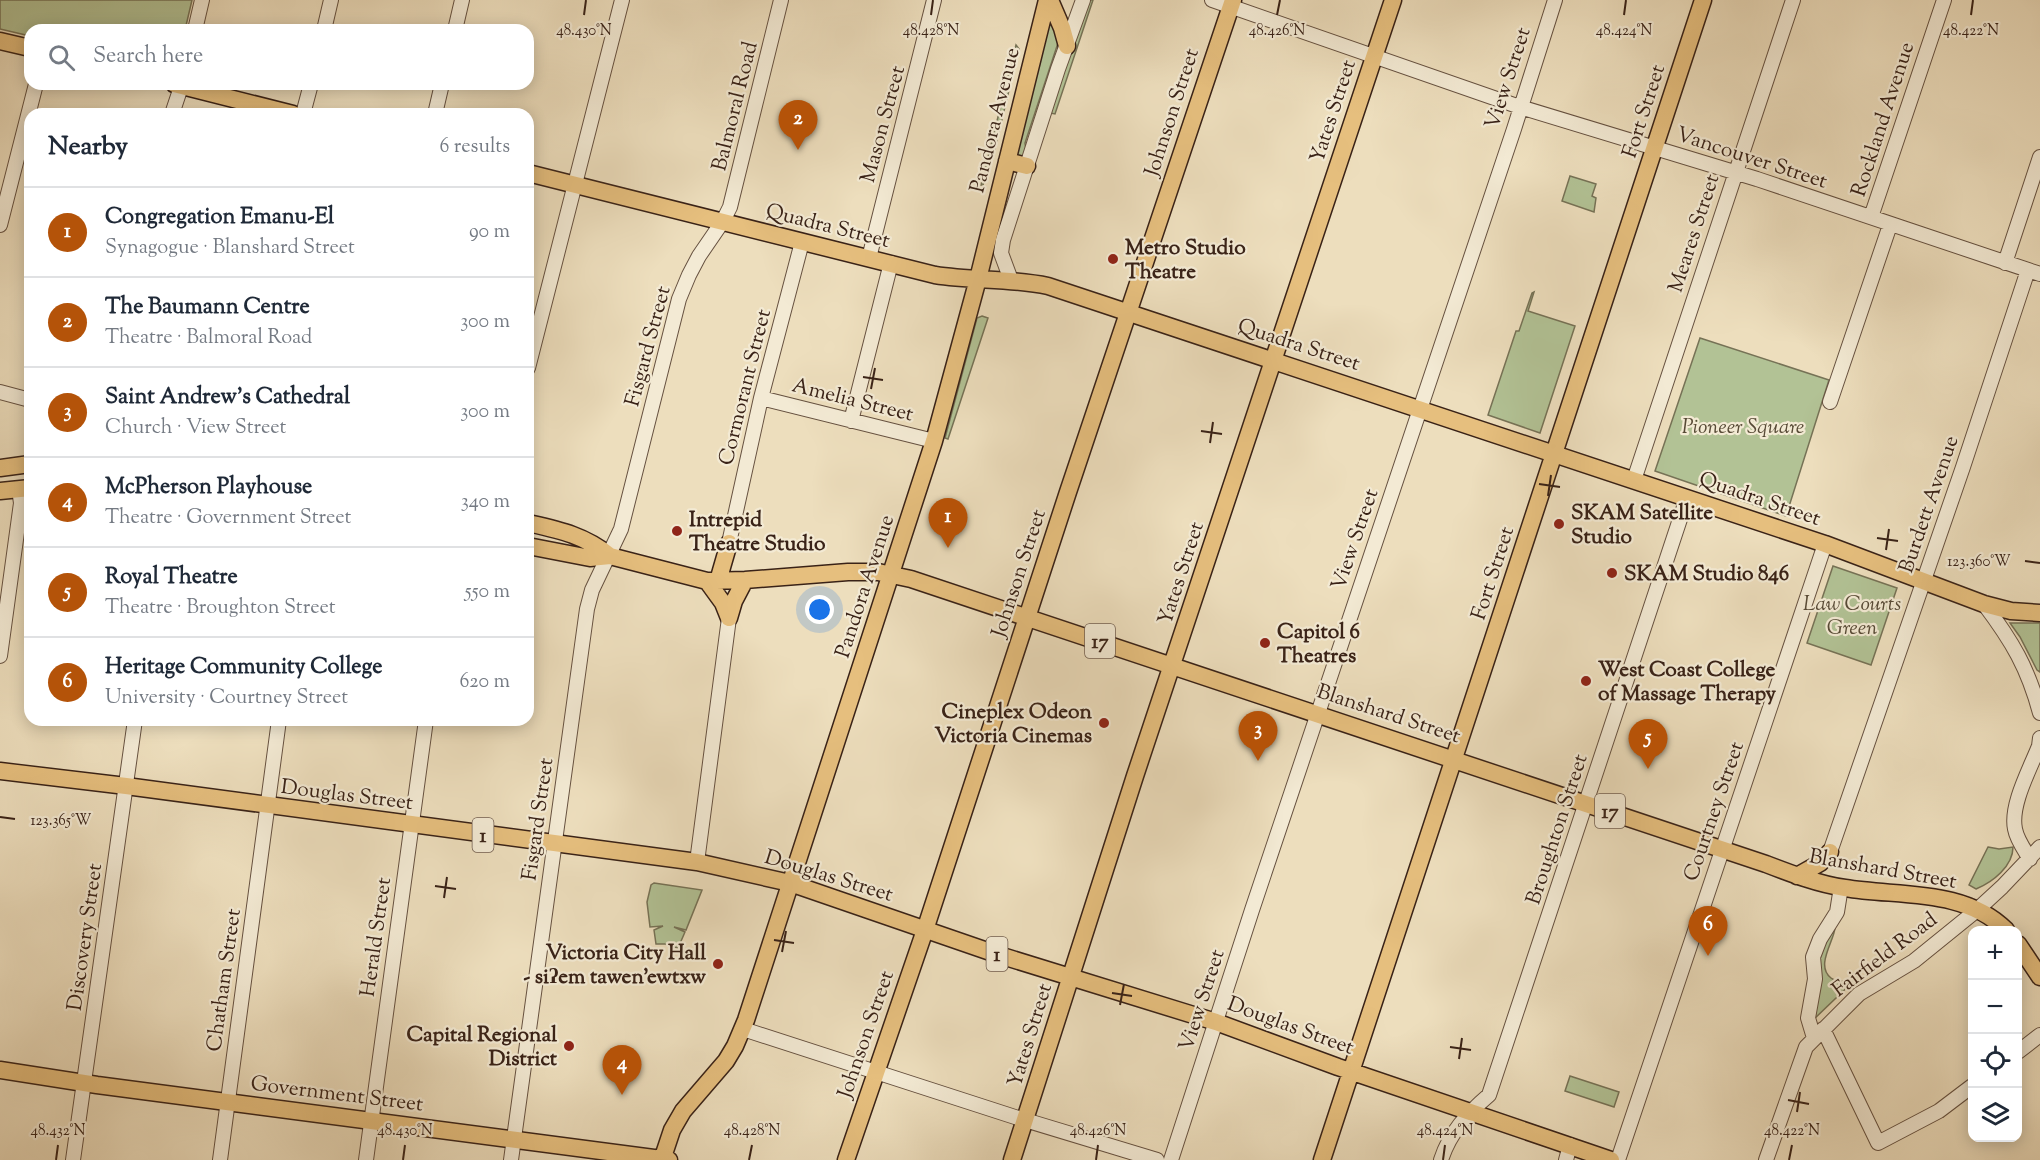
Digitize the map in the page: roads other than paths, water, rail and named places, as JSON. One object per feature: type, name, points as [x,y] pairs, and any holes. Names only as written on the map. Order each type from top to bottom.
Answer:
[{"type":"main road","points":[[1049,0],[1062,28],[1067,46]]},
{"type":"main road","name":"Pandora Avenue","points":[[664,1160],[672,1130],[682,1111],[726,1061],[743,1029],[934,441],[1049,0]]},
{"type":"main road","name":"Yates Street","points":[[1012,1160],[1173,664],[1393,0]]},
{"type":"main road","name":"Fort Street","points":[[1322,1160],[1703,0]]},
{"type":"main road","name":"Johnson Street","points":[[846,1160],[925,930],[1232,3]]},
{"type":"main road","points":[[0,41],[24,47]]},
{"type":"main road","points":[[199,90],[269,108]]},
{"type":"main road","points":[[1007,161],[1027,166]]},
{"type":"main road","name":"Quadra Street","points":[[534,175],[940,275],[1011,280],[1048,286],[1825,544],[1984,604],[2011,611],[2040,613]]},
{"type":"main road","points":[[0,469],[24,465]]},
{"type":"main road","points":[[0,469],[24,488]]},
{"type":"main road","points":[[0,491],[24,489]]},
{"type":"main road","name":"Blanshard Street","points":[[534,524],[576,535],[595,544],[610,555]]},
{"type":"main road","points":[[729,543],[732,550],[723,603],[729,618]]},
{"type":"main road","name":"Blanshard Street","points":[[534,547],[590,558],[610,555],[726,581],[848,572],[892,574],[1173,664],[1797,876],[1841,887],[1946,899],[1977,910],[2001,926]]},
{"type":"main road","points":[[726,581],[734,601],[729,618]]},
{"type":"main road","name":"Douglas Street","points":[[0,771],[697,862],[790,883],[1070,978],[1216,1022],[1469,1112],[1568,1152],[1611,1160]]},
{"type":"main road","points":[[1797,876],[1820,863],[1830,852]]},
{"type":"main road","points":[[1830,852],[1832,869],[1841,887]]},
{"type":"main road","points":[[2022,950],[2040,977]]},
{"type":"main road","name":"Government Street","points":[[0,1070],[664,1160]]},
{"type":"street","points":[[196,24],[202,0]]},
{"type":"street","points":[[325,24],[331,0]]},
{"type":"street","points":[[456,24],[462,0]]},
{"type":"street","points":[[534,344],[622,0]]},
{"type":"street","name":"Balmoral Road","points":[[723,221],[735,191],[781,0]]},
{"type":"street","name":"Mason Street","points":[[868,258],[934,0]]},
{"type":"street","name":"Pandora Avenue","points":[[1011,280],[1001,253],[1003,240],[1083,0]]},
{"type":"street","name":"Vancouver Street","points":[[1212,0],[1232,3],[1520,107],[1753,178],[2034,272]]},
{"type":"street","name":"View Street","points":[[1171,1160],[1317,713],[1555,0]]},
{"type":"street","name":"Meares Street","points":[[1634,480],[1793,0]]},
{"type":"street","name":"Rockland Avenue","points":[[1871,218],[1944,0]]},
{"type":"street","points":[[30,108],[34,90]]},
{"type":"street","points":[[173,108],[178,90]]},
{"type":"street","points":[[305,108],[309,90]]},
{"type":"street","points":[[436,108],[441,90]]},
{"type":"street","points":[[0,225],[24,131]]},
{"type":"street","points":[[2005,263],[2040,157]]},
{"type":"street","name":"Fisgard Street","points":[[511,1160],[587,609],[592,590],[621,529],[680,299],[699,255],[723,221]]},
{"type":"street","points":[[1830,402],[1890,225]]},
{"type":"street","name":"Cormorant Street","points":[[729,543],[761,398],[802,242]]},
{"type":"street","points":[[851,421],[891,263]]},
{"type":"street","name":"Burdett Avenue","points":[[1830,852],[1923,581],[2034,272]]},
{"type":"street","points":[[0,392],[24,398]]},
{"type":"street","name":"Amelia Street","points":[[761,398],[934,441]]},
{"type":"street","points":[[0,656],[24,492]]},
{"type":"street","name":"Broughton Street","points":[[1441,1160],[1453,1131],[1469,1112],[1489,1095],[1688,498]]},
{"type":"street","name":"Courtney Street","points":[[1618,1160],[1825,544]]},
{"type":"street","points":[[1984,604],[2009,637],[2021,659],[2040,713]]},
{"type":"street","points":[[697,862],[729,618]]},
{"type":"street","name":"Discovery Street","points":[[74,1160],[134,726]]},
{"type":"street","name":"Chatham Street","points":[[220,1160],[278,726]]},
{"type":"street","name":"Herald Street","points":[[366,1160],[425,726]]},
{"type":"street","points":[[2030,859],[2020,842],[2014,818],[2017,802],[2040,738]]},
{"type":"street","name":"Fairfield Road","points":[[1814,1038],[1859,994],[1914,960],[1977,910],[2040,848]]},
{"type":"street","points":[[1841,887],[1837,912],[1820,939],[1813,957],[1815,980],[1808,1018],[1814,1038],[1878,1143],[1939,1111],[1969,1088]]},
{"type":"street","points":[[743,1029],[1026,1121],[1157,1160]]},
{"type":"street","points":[[2022,1049],[2040,1035]]},
{"type":"street","points":[[1766,1160],[1814,1038]]},
{"type":"place","name":"The Baumann Centre","points":[[798,150]]},
{"type":"place","name":"Metro Studio Theatre","points":[[1113,259]]},
{"type":"place","name":"SKAM Satellite Studio","points":[[1559,524]]},
{"type":"place","name":"Intrepid Theatre Studio","points":[[677,531]]},
{"type":"place","name":"Congregation Emanu-El","points":[[948,548]]},
{"type":"place","name":"SKAM Studio 846","points":[[1612,573]]},
{"type":"place","name":"Capitol 6 Theatres","points":[[1265,643]]},
{"type":"place","name":"West Coast College of Massage Therapy","points":[[1586,681]]},
{"type":"place","name":"Cineplex Odeon Victoria Cinemas","points":[[1104,723]]},
{"type":"place","name":"Saint Andrew's Cathedral","points":[[1258,761]]},
{"type":"place","name":"Royal Theatre","points":[[1648,769]]},
{"type":"place","name":"Heritage Community College","points":[[1708,956]]},
{"type":"place","name":"Victoria City Hall - siʔem tawen’ewtxw","points":[[718,964]]},
{"type":"place","name":"Capital Regional District","points":[[569,1046]]},
{"type":"place","name":"McPherson Playhouse","points":[[622,1095]]},
{"type":"park label","name":"Pioneer Square","points":[[1743,426]]},
{"type":"park label","name":"Law Courts Green","points":[[1852,615]]}]
